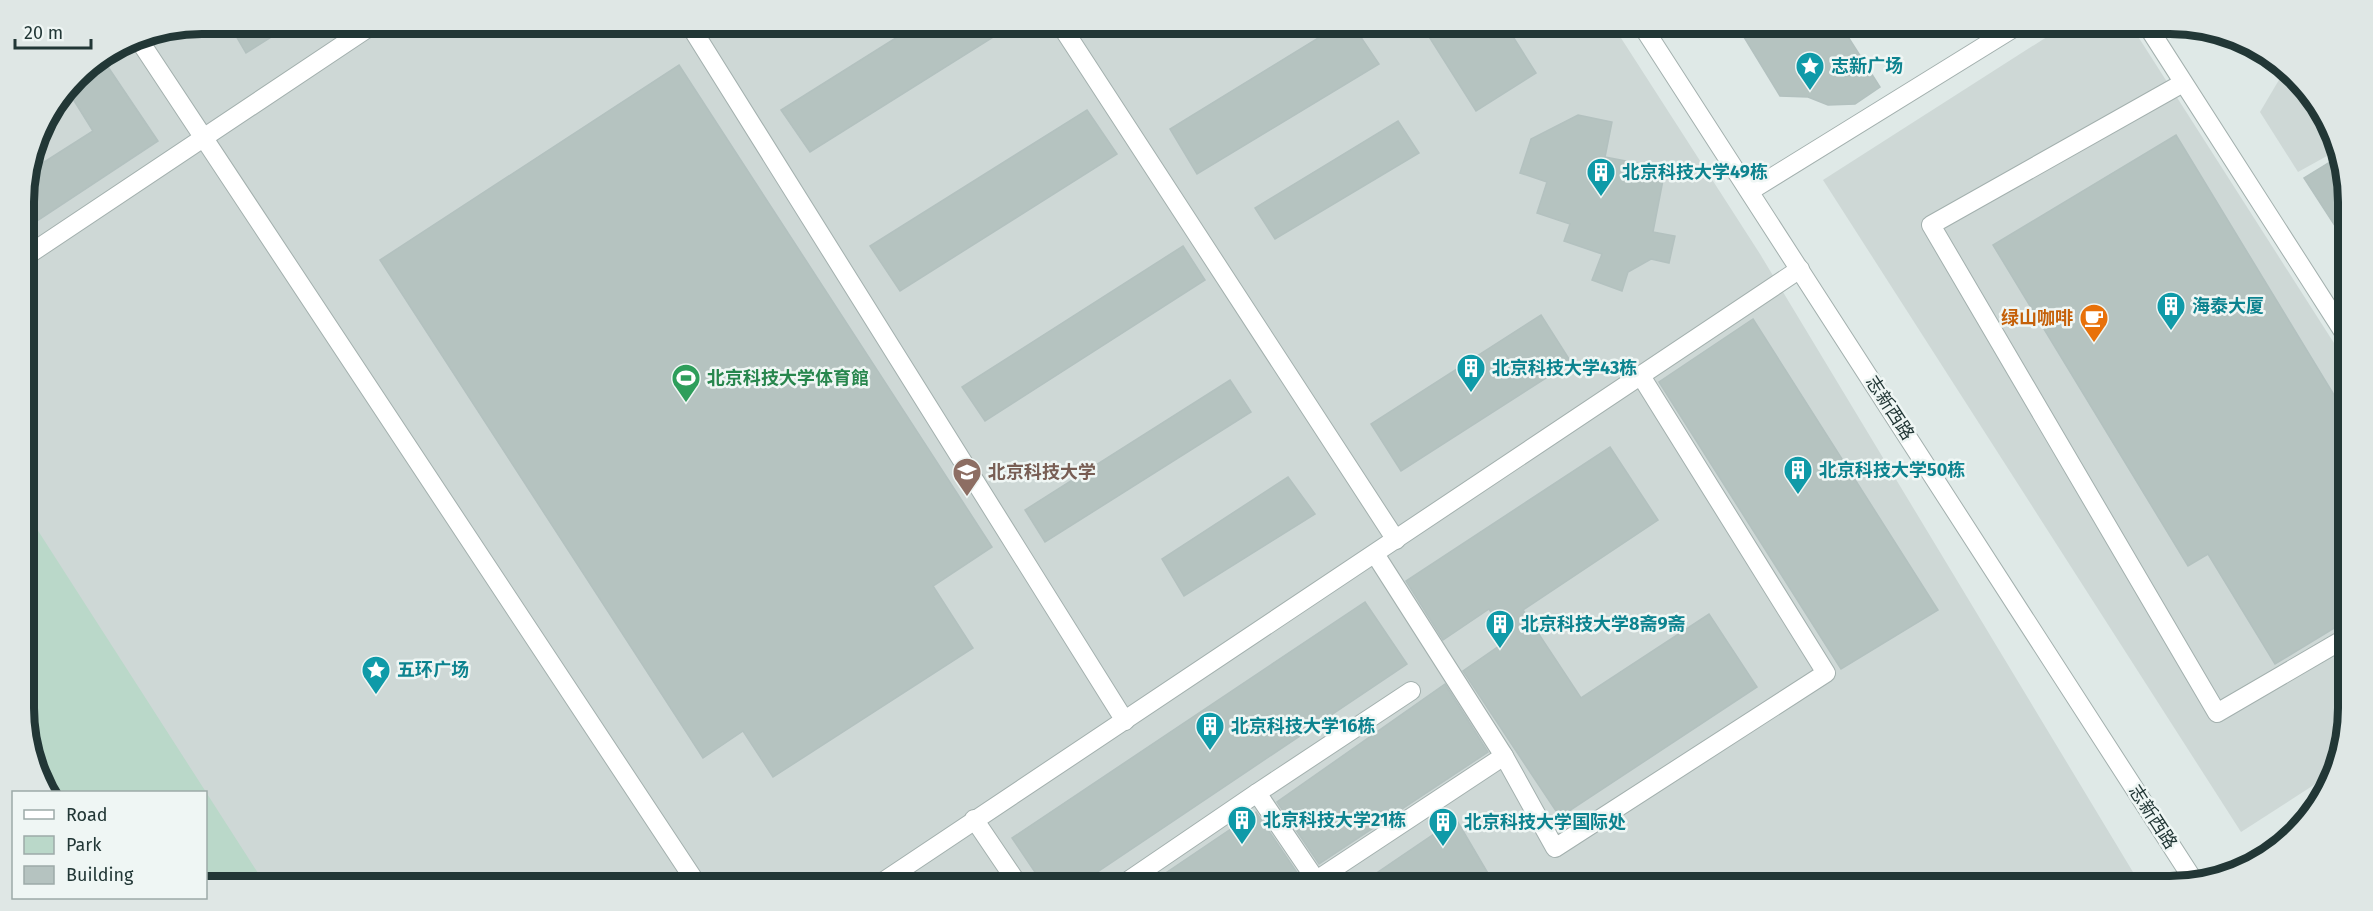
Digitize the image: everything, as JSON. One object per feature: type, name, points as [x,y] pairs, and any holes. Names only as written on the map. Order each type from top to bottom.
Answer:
[{"type":"street","name":"志新西路","points":[[1648,34],[2190,875]]},
{"type":"street","points":[[1750,191],[2004,34]]},
{"type":"street","points":[[2152,34],[2338,323]]},
{"type":"street","points":[[35,250],[358,35]]},
{"type":"street","points":[[696,35],[1125,721]]},
{"type":"street","points":[[1067,35],[1396,540]]},
{"type":"street","points":[[143,45],[692,876]]},
{"type":"street","points":[[2183,83],[1931,225],[2217,713],[2338,642]]},
{"type":"street","points":[[891,876],[1800,269]]},
{"type":"street","points":[[1375,554],[1504,756],[1555,848],[1826,673],[1641,376]]},
{"type":"street","points":[[1135,876],[1411,691]]},
{"type":"street","points":[[1322,876],[1504,756]]},
{"type":"street","points":[[1257,794],[1307,876]]},
{"type":"street","points":[[974,819],[1013,876]]},
{"type":"shaded area","name":"北京科技大学","points":[[1619,34],[1760,254],[2135,876],[207,876],[207,791],[57,791],[43,762],[34,708],[35,192],[38,170],[47,138],[63,109],[76,92],[109,63],[149,43],[192,35]]},
{"type":"shaded area","points":[[2051,34],[2136,34],[2338,349],[2338,708],[2335,741],[2323,779],[2241,832],[1823,180]]},
{"type":"shaded area","points":[[2281,76],[2304,100],[2326,138],[2331,154],[2298,172],[2260,112]]},
{"type":"green space","points":[[34,525],[205,791],[57,791],[43,762],[34,708]]},
{"type":"green space","points":[[207,794],[260,876],[207,876]]},
{"type":"building","points":[[1324,34],[1359,34],[1379,64],[1197,174],[1170,129]]},
{"type":"building","points":[[1428,34],[1512,34],[1536,73],[1476,111]]},
{"type":"building","points":[[1742,34],[1846,34],[1880,87],[1855,104],[1828,105],[1808,97],[1780,96]]},
{"type":"building","points":[[235,35],[275,35],[246,53]]},
{"type":"building","points":[[901,35],[997,35],[810,152],[781,110]]},
{"type":"building","points":[[107,65],[158,141],[35,222],[35,192],[39,165],[93,131],[72,97],[92,76]]},
{"type":"building","name":"北京科技大学体育館","points":[[679,65],[992,547],[933,586],[973,648],[773,777],[743,731],[703,758],[380,260]]},
{"type":"building","points":[[1087,110],[1117,154],[900,291],[870,246]]},
{"type":"building","name":"北京科技大学49栋","points":[[1578,115],[1612,122],[1605,157],[1637,163],[1635,174],[1663,180],[1653,232],[1675,236],[1669,263],[1651,259],[1628,272],[1622,291],[1592,280],[1602,254],[1564,241],[1570,224],[1537,213],[1547,182],[1520,173],[1531,139]]},
{"type":"building","points":[[1398,121],[1419,153],[1275,239],[1255,208]]},
{"type":"building","name":"海泰大厦","points":[[2176,135],[2338,402],[2338,626],[2275,664],[2208,554],[2188,566],[1993,245]]},
{"type":"building","points":[[2333,160],[2337,181],[2338,231],[2304,178]]},
{"type":"building","points":[[1183,246],[1205,280],[985,421],[962,387]]},
{"type":"building","name":"北京科技大学43栋","points":[[1541,315],[1571,362],[1401,471],[1371,424]]},
{"type":"building","name":"北京科技大学50栋","points":[[1753,319],[1938,610],[1841,669],[1659,382]]},
{"type":"building","points":[[1230,380],[1251,412],[1045,542],[1025,510]]},
{"type":"building","name":"北京科技大学8斋9斋","points":[[1610,447],[1658,520],[1523,610],[1581,698],[1709,614],[1757,687],[1560,817],[1463,671],[1509,639],[1489,609],[1443,640],[1406,581]]},
{"type":"building","points":[[1288,477],[1315,514],[1184,596],[1162,559]]},
{"type":"building","name":"北京科技大学16栋","points":[[1365,602],[1407,664],[1091,876],[1038,876],[1012,838]]},
{"type":"building","points":[[1445,684],[1488,752],[1319,864],[1277,802]]},
{"type":"building","name":"北京科技大学21栋","points":[[1256,812],[1299,876],[1161,876]]},
{"type":"building","name":"北京科技大学国际处","points":[[1456,819],[1489,875],[1488,876],[1372,876]]},
{"type":"place","name":"志新广场","points":[[1810,92]]},
{"type":"place","name":"北京科技大学49栋","points":[[1601,198]]},
{"type":"place","name":"海泰大厦","points":[[2171,332]]},
{"type":"place","name":"绿山咖啡","points":[[2094,344]]},
{"type":"place","name":"北京科技大学43栋","points":[[1471,394]]},
{"type":"place","name":"北京科技大学体育館","points":[[686,404]]},
{"type":"place","name":"北京科技大学50栋","points":[[1798,496]]},
{"type":"place","name":"北京科技大学","points":[[967,498]]},
{"type":"place","name":"北京科技大学8斋9斋","points":[[1500,650]]},
{"type":"place","name":"五环广场","points":[[376,696]]},
{"type":"place","name":"北京科技大学16栋","points":[[1210,752]]},
{"type":"place","name":"北京科技大学21栋","points":[[1242,846]]},
{"type":"place","name":"北京科技大学国际处","points":[[1443,848]]}]
